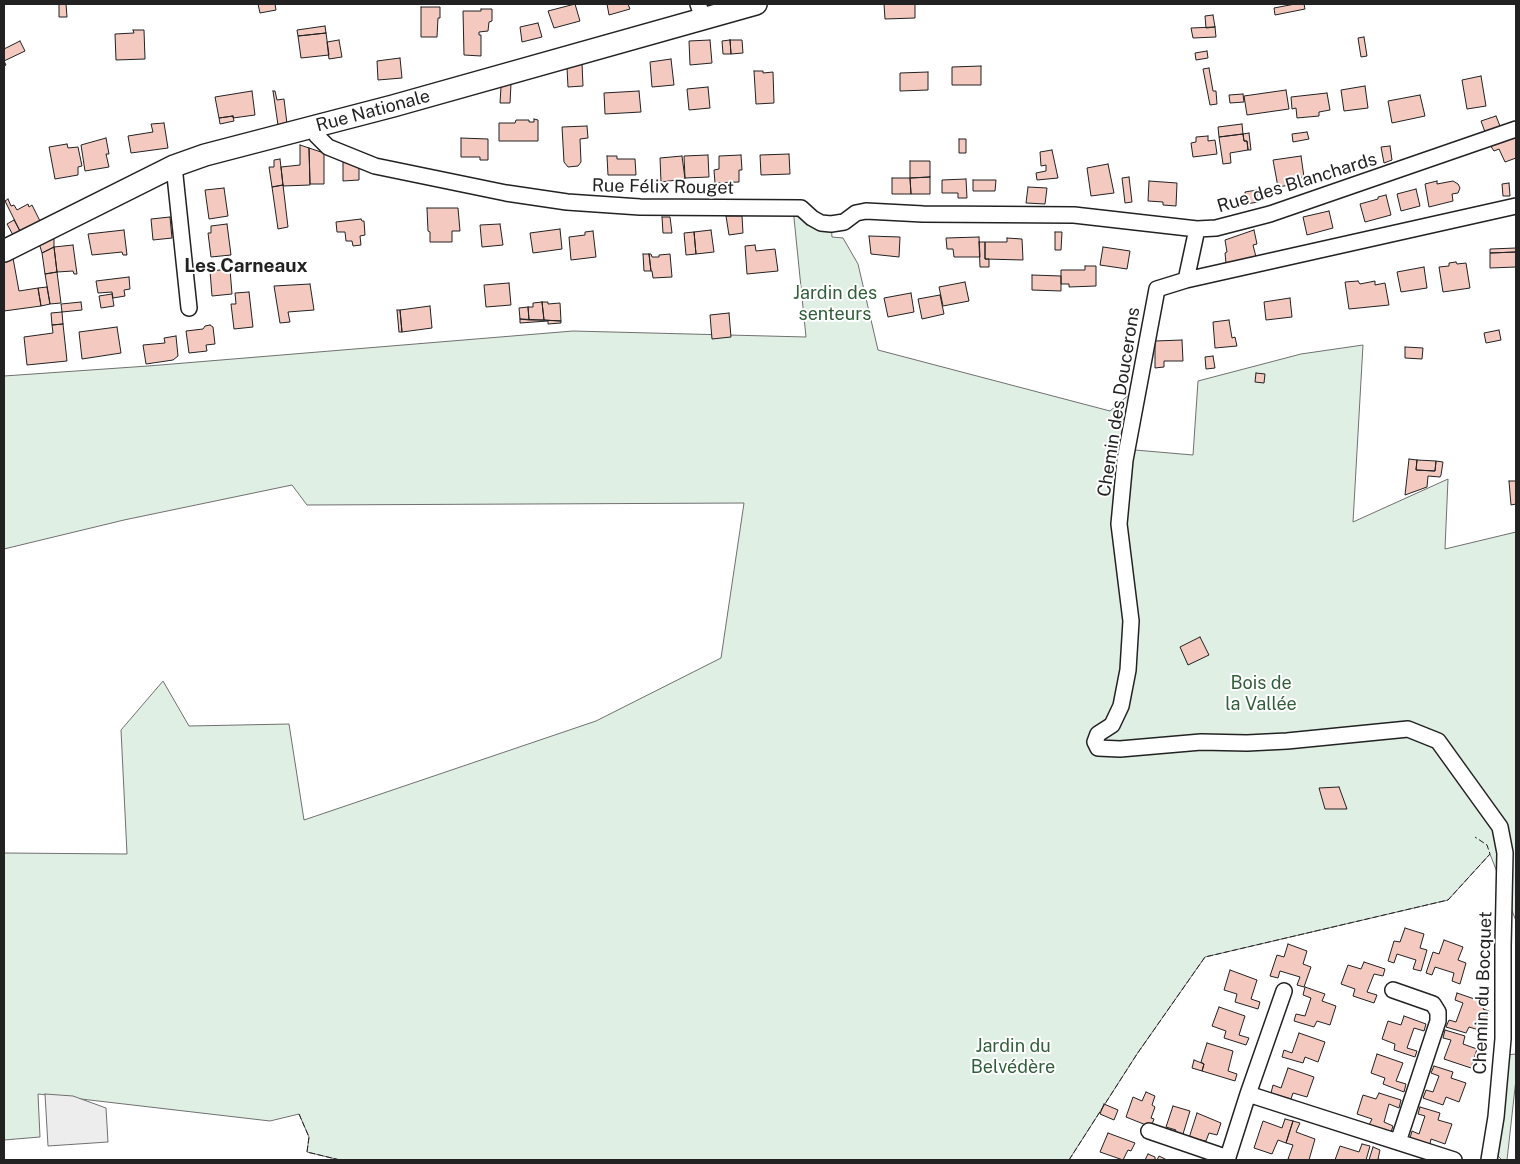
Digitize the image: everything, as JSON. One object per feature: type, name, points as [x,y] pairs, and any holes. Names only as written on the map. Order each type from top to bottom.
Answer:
[{"type":"street","name":"Rue Nationale","points":[[4,251],[174,166],[205,155],[312,128],[701,12],[756,4]]},
{"type":"street","name":"Rue Félix Rouget","points":[[312,128],[317,136],[328,146],[375,166],[496,192],[566,202],[640,207],[801,208],[812,218],[822,223],[831,224],[844,222],[856,213],[866,211],[923,214],[1022,214]]},
{"type":"street","name":"Rue des Blanchards","points":[[1022,214],[1074,215],[1197,229],[1216,228],[1270,214],[1516,130]]},
{"type":"street","points":[[174,166],[189,308]]},
{"type":"street","points":[[1197,229],[1186,280],[1516,206]]},
{"type":"street","name":"Chemin des Doucerons","points":[[1186,280],[1157,289],[1124,460],[1118,524],[1131,621],[1128,670],[1121,706],[1112,725],[1098,734],[1094,742],[1098,748],[1120,750],[1200,742],[1247,743],[1287,741],[1408,729],[1438,741],[1500,827]]},
{"type":"street","name":"Chemin du Bocquet","points":[[1489,1160],[1496,1117],[1503,1039],[1502,946],[1506,853],[1500,827]]},
{"type":"street","points":[[1393,990],[1433,1004],[1438,1012],[1438,1021],[1398,1142]]},
{"type":"street","points":[[1149,1131],[1227,1159],[1284,992]]},
{"type":"street","points":[[1248,1094],[1454,1160]]},
{"type":"green space","name":"Bois de la Vallée","points":[[793,208],[831,224],[832,237],[843,238],[858,264],[878,350],[1110,411],[1147,379],[1135,450],[1193,455],[1198,381],[1301,354],[1363,345],[1353,522],[1448,479],[1445,549],[1516,532],[1516,921],[1490,854],[1448,900],[1205,957],[1137,1054],[1069,1160],[340,1160],[307,1152],[309,1137],[299,1114],[270,1121],[38,1094],[40,1137],[4,1140],[4,853],[127,854],[121,730],[163,681],[189,726],[289,724],[304,820],[596,721],[721,658],[744,503],[307,505],[292,485],[124,520],[4,549],[4,376],[573,331],[806,337]]},
{"type":"green space","points":[[1516,1054],[1516,1079],[1507,1160],[1502,1160],[1493,1151],[1505,1055]]},
{"type":"shaded area","points":[[45,1094],[73,1096],[106,1108],[108,1142],[48,1146]]},
{"type":"building","points":[[59,4],[66,4],[67,17],[59,17]]},
{"type":"building","points":[[258,4],[275,4],[276,10],[260,13]]},
{"type":"building","points":[[575,4],[580,21],[554,28],[548,11]]},
{"type":"building","points":[[607,4],[628,4],[630,9],[609,15]]},
{"type":"building","points":[[884,4],[915,4],[915,18],[885,19]]},
{"type":"building","points":[[1304,4],[1305,9],[1275,15],[1274,8]]},
{"type":"building","points":[[421,7],[440,7],[437,37],[421,37]]},
{"type":"building","points":[[481,9],[492,9],[492,21],[489,22],[488,31],[479,32],[479,35],[481,35],[481,56],[464,55],[463,11],[481,11]]},
{"type":"building","points":[[1213,15],[1215,27],[1206,28],[1205,16]]},
{"type":"building","points":[[538,23],[542,37],[522,42],[520,27]]},
{"type":"building","points":[[325,26],[326,33],[298,36],[297,30]]},
{"type":"building","points":[[1215,27],[1216,37],[1193,38],[1191,28]]},
{"type":"building","points":[[133,30],[144,30],[145,59],[116,60],[115,34],[134,33]]},
{"type":"building","points":[[326,33],[329,55],[301,58],[298,36]]},
{"type":"building","points":[[1364,37],[1367,56],[1361,57],[1358,38]]},
{"type":"building","points":[[339,40],[342,57],[329,59],[327,42]]},
{"type":"building","points":[[710,40],[712,63],[690,65],[689,41]]},
{"type":"building","points":[[730,40],[731,54],[723,54],[722,41]]},
{"type":"building","points":[[730,40],[742,40],[743,53],[731,54]]},
{"type":"building","points":[[20,41],[25,51],[4,61],[4,49]]},
{"type":"building","points":[[1207,51],[1208,58],[1196,60],[1195,53]]},
{"type":"building","points":[[400,58],[402,78],[378,80],[377,61]]},
{"type":"building","points":[[671,59],[674,85],[652,87],[650,62]]},
{"type":"building","points":[[582,63],[583,86],[568,87],[567,68]]},
{"type":"building","points":[[981,66],[981,85],[952,85],[952,67]]},
{"type":"building","points":[[1209,68],[1213,91],[1216,91],[1217,104],[1210,105],[1203,69]]},
{"type":"building","points":[[754,71],[763,71],[763,73],[773,72],[774,103],[756,104]]},
{"type":"building","points":[[928,72],[928,90],[900,91],[900,73]]},
{"type":"building","points":[[1481,76],[1486,106],[1467,109],[1462,80]]},
{"type":"building","points":[[511,84],[510,103],[500,103],[501,87]]},
{"type":"building","points":[[1365,86],[1368,108],[1344,111],[1341,90]]},
{"type":"building","points":[[708,87],[710,108],[689,110],[687,89]]},
{"type":"building","points":[[1286,90],[1289,109],[1247,115],[1244,96]]},
{"type":"building","points":[[252,91],[255,115],[219,118],[215,97]]},
{"type":"building","points":[[273,91],[275,91],[277,100],[284,99],[287,124],[278,125]]},
{"type":"building","points":[[639,91],[641,112],[605,114],[604,93]]},
{"type":"building","points":[[1327,93],[1330,110],[1319,112],[1319,116],[1297,118],[1296,108],[1292,109],[1291,97]]},
{"type":"building","points":[[1243,94],[1244,102],[1230,103],[1229,95]]},
{"type":"building","points":[[1420,95],[1425,116],[1392,123],[1388,101]]},
{"type":"building","points":[[233,116],[234,121],[220,124],[219,118]]},
{"type":"building","points":[[1496,116],[1500,126],[1485,132],[1481,121]]},
{"type":"building","points":[[534,119],[538,120],[538,141],[499,141],[499,123],[515,123],[516,120],[534,122]]},
{"type":"building","points":[[164,123],[168,148],[131,153],[128,136],[153,132],[151,124]]},
{"type":"building","points":[[1242,124],[1243,134],[1219,137],[1218,127]]},
{"type":"building","points":[[587,126],[588,138],[580,139],[581,162],[578,166],[568,167],[564,162],[562,127]]},
{"type":"building","points":[[1307,132],[1309,139],[1293,142],[1292,134]]},
{"type":"building","points":[[1249,133],[1251,150],[1248,150],[1247,141],[1244,141],[1243,134]]},
{"type":"building","points":[[1243,134],[1244,141],[1247,141],[1248,150],[1230,153],[1231,163],[1223,164],[1219,137]]},
{"type":"building","points":[[1516,134],[1516,158],[1505,162],[1499,149],[1494,151],[1490,145]]},
{"type":"building","points":[[1208,136],[1208,141],[1215,140],[1217,154],[1193,157],[1191,143],[1196,142],[1196,137]]},
{"type":"building","points":[[106,138],[109,154],[106,154],[109,167],[85,171],[81,145]]},
{"type":"building","points":[[461,138],[488,139],[488,160],[480,160],[480,157],[461,157]]},
{"type":"building","points":[[959,139],[966,139],[966,153],[959,153]]},
{"type":"building","points":[[67,144],[68,148],[78,147],[82,166],[78,167],[78,175],[55,179],[49,147]]},
{"type":"building","points":[[300,145],[309,148],[310,185],[283,186],[281,167],[300,165]]},
{"type":"building","points":[[1390,146],[1392,160],[1384,163],[1381,147]]},
{"type":"building","points":[[309,148],[324,153],[324,184],[310,184]]},
{"type":"building","points":[[1052,150],[1058,178],[1037,180],[1036,173],[1046,171],[1046,165],[1041,166],[1040,152]]},
{"type":"building","points":[[789,154],[790,174],[761,175],[760,155]]},
{"type":"building","points":[[708,155],[709,177],[685,178],[684,156]]},
{"type":"building","points":[[741,155],[742,170],[739,170],[739,182],[715,183],[714,170],[719,169],[719,156]]},
{"type":"building","points":[[607,156],[617,156],[617,159],[635,159],[636,175],[608,175]]},
{"type":"building","points":[[682,156],[685,179],[661,182],[660,158]]},
{"type":"building","points":[[1301,156],[1304,177],[1290,179],[1290,185],[1278,187],[1273,160]]},
{"type":"building","points":[[280,159],[283,185],[272,187],[269,167],[274,167],[274,160]]},
{"type":"building","points":[[343,161],[359,168],[359,180],[343,181]]},
{"type":"building","points":[[910,161],[930,161],[930,177],[910,178]]},
{"type":"building","points":[[1108,164],[1114,193],[1091,196],[1087,168]]},
{"type":"building","points":[[930,177],[930,194],[911,194],[910,178]]},
{"type":"building","points":[[1129,177],[1132,202],[1125,203],[1122,178]]},
{"type":"building","points":[[892,178],[910,178],[911,194],[892,194]]},
{"type":"building","points":[[966,179],[967,198],[958,198],[958,193],[942,193],[942,180]]},
{"type":"building","points":[[973,180],[996,180],[995,191],[973,191]]},
{"type":"building","points":[[1149,181],[1177,183],[1176,206],[1163,205],[1163,202],[1148,201]]},
{"type":"building","points":[[1437,181],[1437,184],[1453,181],[1460,188],[1458,193],[1452,194],[1453,201],[1429,207],[1425,184]]},
{"type":"building","points":[[1509,183],[1510,196],[1503,196],[1502,184]]},
{"type":"building","points":[[283,185],[288,227],[278,229],[272,187]]},
{"type":"building","points":[[1028,187],[1047,188],[1045,204],[1026,203]]},
{"type":"building","points":[[224,188],[228,216],[209,219],[205,190]]},
{"type":"building","points":[[1416,189],[1420,206],[1401,211],[1397,194]]},
{"type":"building","points":[[1257,190],[1258,202],[1246,204],[1245,192]]},
{"type":"building","points":[[1386,195],[1391,215],[1365,222],[1360,204]]},
{"type":"building","points":[[8,199],[11,206],[14,205],[17,210],[28,204],[29,207],[32,205],[41,223],[21,233],[5,201]]},
{"type":"building","points":[[427,208],[458,208],[460,231],[452,231],[452,242],[430,242]]},
{"type":"building","points":[[1329,211],[1333,228],[1307,235],[1303,217]]},
{"type":"building","points":[[726,216],[742,216],[743,233],[729,235]]},
{"type":"building","points":[[170,217],[172,238],[153,240],[151,219]]},
{"type":"building","points":[[662,217],[670,217],[672,233],[663,233]]},
{"type":"building","points":[[361,219],[364,221],[365,235],[360,236],[361,245],[353,246],[352,241],[346,241],[345,232],[337,232],[336,222]]},
{"type":"building","points":[[14,220],[21,233],[14,237],[7,224]]},
{"type":"building","points":[[227,224],[231,255],[211,257],[208,233],[211,233],[211,226]]},
{"type":"building","points":[[500,224],[503,245],[482,247],[480,225]]},
{"type":"building","points":[[560,229],[562,249],[533,253],[530,233]]},
{"type":"building","points":[[124,230],[127,255],[123,255],[122,252],[92,255],[88,234]]},
{"type":"building","points":[[711,230],[714,252],[696,254],[694,232]]},
{"type":"building","points":[[1254,230],[1257,244],[1253,245],[1256,257],[1226,263],[1225,240]]},
{"type":"building","points":[[593,231],[596,257],[571,260],[569,237],[585,235],[585,232]]},
{"type":"building","points":[[694,232],[696,254],[686,255],[684,233]]},
{"type":"building","points":[[1055,232],[1062,232],[1061,250],[1055,250]]},
{"type":"building","points":[[54,236],[54,247],[42,253],[39,243]]},
{"type":"building","points":[[869,236],[900,237],[899,257],[871,254]]},
{"type":"building","points":[[979,237],[980,257],[954,257],[953,249],[947,249],[946,238]]},
{"type":"building","points":[[1007,238],[1022,239],[1023,260],[985,259],[985,242],[1007,242]]},
{"type":"building","points":[[979,242],[985,242],[985,259],[989,259],[989,267],[980,267]]},
{"type":"building","points":[[73,245],[77,274],[74,274],[73,271],[57,272],[54,247]]},
{"type":"building","points":[[755,245],[756,251],[775,249],[778,271],[747,274],[745,246]]},
{"type":"building","points":[[54,247],[57,272],[45,274],[42,253]]},
{"type":"building","points":[[1103,247],[1130,251],[1127,269],[1100,265]]},
{"type":"building","points":[[1516,248],[1516,252],[1490,253],[1490,249]]},
{"type":"building","points":[[1516,252],[1516,267],[1490,268],[1490,253]]},
{"type":"building","points":[[643,254],[649,254],[651,271],[644,271]]},
{"type":"building","points":[[649,254],[652,257],[659,257],[659,255],[670,254],[672,277],[653,278]]},
{"type":"building","points":[[13,258],[19,291],[38,288],[41,306],[4,311],[4,262]]},
{"type":"building","points":[[1456,262],[1457,264],[1466,263],[1470,288],[1443,292],[1439,267],[1449,266],[1449,263]]},
{"type":"building","points":[[1085,266],[1096,266],[1096,286],[1069,287],[1069,284],[1061,284],[1061,270],[1085,270]]},
{"type":"building","points":[[1424,267],[1427,288],[1401,292],[1397,272]]},
{"type":"building","points":[[230,269],[232,294],[212,296],[210,271]]},
{"type":"building","points":[[57,272],[61,303],[50,304],[45,274]]},
{"type":"building","points":[[1032,275],[1061,276],[1061,291],[1032,290]]},
{"type":"building","points":[[129,277],[130,289],[124,290],[125,296],[113,298],[112,292],[98,293],[96,281]]},
{"type":"building","points":[[1358,281],[1360,284],[1375,281],[1375,285],[1385,283],[1389,305],[1349,309],[1345,282]]},
{"type":"building","points":[[965,282],[969,301],[943,306],[939,287]]},
{"type":"building","points":[[509,283],[511,305],[486,307],[484,285]]},
{"type":"building","points":[[310,284],[314,310],[288,312],[290,322],[280,323],[274,286]]},
{"type":"building","points":[[47,287],[50,304],[41,306],[38,288]]},
{"type":"building","points":[[249,292],[253,327],[234,329],[231,304],[236,304],[235,293]]},
{"type":"building","points":[[911,293],[914,312],[888,317],[884,298]]},
{"type":"building","points":[[112,294],[114,306],[101,308],[99,296]]},
{"type":"building","points":[[940,295],[944,314],[922,319],[918,299]]},
{"type":"building","points":[[1290,298],[1292,317],[1266,320],[1264,302]]},
{"type":"building","points":[[81,302],[82,310],[62,312],[61,304]]},
{"type":"building","points":[[542,302],[544,320],[529,320],[528,307],[533,307],[533,303]]},
{"type":"building","points":[[542,302],[548,302],[548,304],[560,303],[561,321],[544,320]]},
{"type":"building","points":[[430,306],[432,328],[402,332],[400,310]]},
{"type":"building","points":[[528,307],[529,320],[520,319],[519,308]]},
{"type":"building","points":[[397,310],[400,310],[402,332],[399,332]]},
{"type":"building","points":[[62,312],[63,324],[52,325],[51,313]]},
{"type":"building","points":[[729,313],[731,337],[712,339],[710,315]]},
{"type":"building","points":[[520,319],[561,321],[561,323],[548,324],[548,321],[520,323]]},
{"type":"building","points":[[1229,320],[1232,338],[1235,337],[1237,346],[1215,348],[1213,322]]},
{"type":"building","points":[[63,324],[67,361],[27,365],[24,337],[53,333],[52,325]]},
{"type":"building","points":[[210,325],[213,327],[215,344],[206,345],[207,351],[189,353],[186,331],[203,329],[205,326]]},
{"type":"building","points":[[117,327],[121,353],[82,359],[79,332]]},
{"type":"building","points":[[1499,330],[1501,340],[1486,343],[1484,333]]},
{"type":"building","points":[[176,336],[178,356],[173,360],[146,364],[143,345],[165,343],[164,338]]},
{"type":"building","points":[[1182,340],[1183,361],[1164,361],[1164,367],[1155,368],[1155,341]]},
{"type":"building","points":[[1405,347],[1423,348],[1422,359],[1405,358]]},
{"type":"building","points":[[1213,356],[1215,368],[1206,369],[1205,357]]},
{"type":"building","points":[[1256,373],[1265,374],[1264,383],[1255,382]]},
{"type":"building","points":[[1409,459],[1417,460],[1416,470],[1435,471],[1436,461],[1443,462],[1440,477],[1428,476],[1427,487],[1405,495]]},
{"type":"building","points":[[1417,460],[1436,461],[1435,471],[1416,470]]},
{"type":"building","points":[[1509,481],[1516,481],[1516,504],[1511,505]]},
{"type":"building","points":[[1200,637],[1209,655],[1188,665],[1180,647]]},
{"type":"building","points":[[1339,787],[1347,809],[1325,809],[1319,788]]},
{"type":"building","points":[[1405,928],[1424,934],[1420,948],[1427,950],[1421,971],[1413,969],[1416,960],[1397,954],[1394,963],[1388,961],[1394,941],[1400,942]]},
{"type":"building","points":[[1444,940],[1463,947],[1458,960],[1466,963],[1460,984],[1452,981],[1454,973],[1435,967],[1432,975],[1426,973],[1433,952],[1439,954]]},
{"type":"building","points":[[1288,944],[1307,951],[1303,964],[1311,967],[1304,987],[1297,985],[1300,977],[1280,971],[1278,978],[1270,976],[1277,955],[1284,957]]},
{"type":"building","points":[[1364,962],[1385,969],[1383,976],[1374,974],[1367,992],[1377,995],[1374,1003],[1353,996],[1355,989],[1341,984],[1348,965],[1361,969]]},
{"type":"building","points":[[1230,970],[1257,980],[1251,999],[1260,1002],[1258,1009],[1235,1002],[1237,994],[1224,990]]},
{"type":"building","points":[[1305,987],[1325,994],[1322,1001],[1336,1006],[1330,1025],[1317,1021],[1314,1027],[1294,1021],[1296,1014],[1305,1016],[1311,998],[1303,995]]},
{"type":"building","points":[[1457,993],[1486,1003],[1483,1009],[1489,1011],[1482,1031],[1469,1027],[1466,1033],[1446,1027],[1449,1020],[1456,1022],[1463,1003],[1455,1000]]},
{"type":"building","points":[[1219,1007],[1245,1016],[1239,1035],[1249,1038],[1246,1045],[1224,1038],[1226,1031],[1212,1026]]},
{"type":"building","points":[[1404,1016],[1426,1024],[1424,1031],[1414,1028],[1407,1048],[1417,1051],[1415,1057],[1394,1050],[1395,1044],[1382,1039],[1388,1021],[1401,1025]]},
{"type":"building","points":[[1445,1030],[1465,1036],[1463,1044],[1477,1049],[1471,1068],[1444,1059],[1451,1040],[1443,1038]]},
{"type":"building","points":[[1299,1033],[1325,1042],[1318,1062],[1305,1057],[1303,1063],[1282,1057],[1284,1050],[1292,1053]]},
{"type":"building","points":[[1207,1043],[1233,1051],[1228,1071],[1237,1074],[1235,1081],[1202,1071],[1204,1064],[1201,1062]]},
{"type":"building","points":[[1377,1054],[1403,1063],[1396,1081],[1406,1084],[1404,1092],[1383,1084],[1385,1078],[1371,1073]]},
{"type":"building","points":[[1194,1060],[1204,1064],[1202,1071],[1192,1068]]},
{"type":"building","points":[[1434,1066],[1453,1072],[1451,1078],[1466,1083],[1459,1102],[1446,1097],[1443,1105],[1423,1098],[1426,1090],[1433,1092],[1439,1076],[1431,1073]]},
{"type":"building","points":[[1288,1068],[1314,1077],[1307,1097],[1293,1093],[1291,1099],[1271,1093],[1273,1085],[1281,1088]]},
{"type":"building","points":[[1146,1092],[1155,1096],[1152,1105],[1155,1107],[1151,1118],[1154,1119],[1151,1127],[1126,1117],[1133,1097],[1142,1101]]},
{"type":"building","points":[[1379,1093],[1401,1100],[1399,1108],[1389,1104],[1384,1122],[1393,1126],[1391,1132],[1369,1125],[1372,1119],[1357,1114],[1363,1095],[1376,1099]]},
{"type":"building","points":[[1104,1104],[1118,1110],[1114,1120],[1100,1114]]},
{"type":"building","points":[[1173,1106],[1190,1111],[1183,1134],[1166,1127]]},
{"type":"building","points":[[1420,1107],[1440,1113],[1438,1120],[1452,1124],[1445,1144],[1431,1139],[1430,1144],[1410,1138],[1412,1131],[1419,1134],[1425,1116],[1418,1114]]},
{"type":"building","points":[[1197,1113],[1221,1123],[1217,1135],[1209,1133],[1206,1141],[1189,1138]]},
{"type":"building","points":[[1285,1119],[1293,1121],[1286,1143],[1278,1140],[1272,1154],[1254,1148],[1263,1121],[1282,1128]]},
{"type":"building","points":[[1293,1121],[1300,1123],[1296,1132],[1315,1139],[1309,1160],[1288,1159],[1293,1145],[1286,1143]]},
{"type":"building","points":[[1108,1133],[1135,1143],[1131,1151],[1128,1150],[1123,1160],[1100,1152]]},
{"type":"building","points":[[1362,1144],[1370,1146],[1366,1160],[1335,1160],[1340,1146],[1359,1152]]},
{"type":"building","points":[[1373,1147],[1380,1150],[1378,1159],[1382,1160],[1369,1160]]},
{"type":"building","points":[[1148,1154],[1155,1157],[1157,1160],[1145,1160]]},
{"type":"building","points":[[1159,1156],[1167,1160],[1157,1160]]},
{"type":"fence","points":[[1069,1160],[1137,1054],[1205,957],[1448,900],[1490,854],[1487,845],[1475,837]]},
{"type":"fence","points":[[299,1114],[309,1137],[307,1152],[340,1160]]},
{"type":"district","name":"Les Carneaux","points":[[246,266]]},
{"type":"park label","name":"Jardin des senteurs","points":[[835,303]]},
{"type":"park label","name":"Jardin du Belvédère","points":[[1013,1056]]}]
